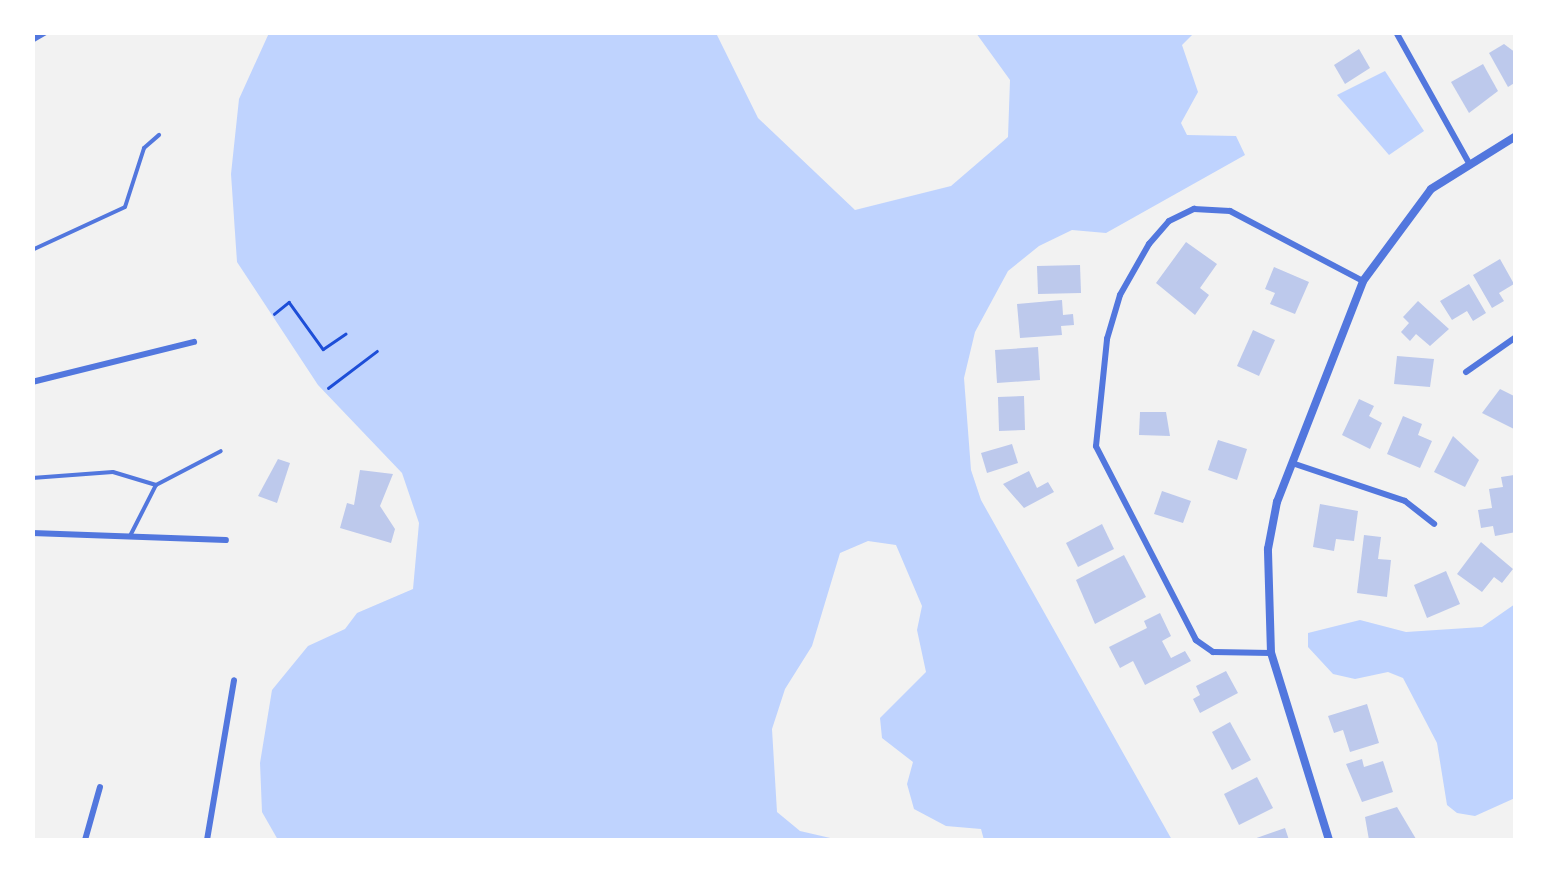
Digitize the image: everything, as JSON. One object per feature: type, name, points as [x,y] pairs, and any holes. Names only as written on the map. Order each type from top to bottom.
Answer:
[{"type":"street","points":[[32,40],[46,32]]},
{"type":"street","points":[[1396,32],[1469,163]]},
{"type":"street","points":[[1329,840],[1271,652],[1268,549],[1291,462],[1363,281],[1431,188],[1516,136]]},
{"type":"street","points":[[1271,652],[1213,652],[1196,640],[1096,446],[1107,339],[1120,295],[1148,244],[1168,221],[1194,209],[1230,211],[1363,281]]},
{"type":"street","points":[[1466,372],[1516,337]]},
{"type":"street","points":[[32,382],[194,342]]},
{"type":"street","points":[[1291,462],[1405,501],[1434,524]]},
{"type":"street","points":[[32,533],[226,540]]},
{"type":"street","points":[[207,840],[234,680]]},
{"type":"street","points":[[84,840],[100,787]]},
{"type":"lane","points":[[32,250],[125,208],[144,148],[160,136]]},
{"type":"lane","points":[[130,536],[156,485],[222,451]]},
{"type":"lane","points":[[32,478],[113,472],[156,485]]},
{"type":"path","points":[[274,314],[289,302],[324,349],[344,334]]},
{"type":"path","points":[[328,388],[377,351]]},
{"type":"water","points":[[269,33],[716,33],[758,118],[855,210],[951,186],[1008,137],[1010,80],[976,33],[1194,33],[1182,45],[1198,92],[1181,123],[1187,135],[1236,136],[1245,155],[1106,233],[1072,230],[1039,246],[1008,271],[975,332],[964,378],[971,470],[981,500],[1172,840],[984,840],[981,829],[946,826],[914,809],[907,784],[913,762],[882,738],[880,718],[926,672],[917,630],[922,606],[896,545],[868,541],[840,553],[812,646],[785,689],[772,729],[777,812],[800,831],[839,840],[278,840],[262,812],[260,763],[272,690],[308,646],[345,629],[357,613],[413,589],[419,523],[402,473],[318,385],[237,262],[231,174],[239,99]]},
{"type":"water","points":[[1385,71],[1424,131],[1389,155],[1337,95]]},
{"type":"water","points":[[1515,604],[1515,798],[1475,816],[1457,813],[1447,805],[1437,743],[1403,678],[1388,672],[1355,679],[1333,674],[1308,647],[1308,633],[1360,620],[1406,632],[1482,627]]},
{"type":"building","points":[[1504,44],[1516,53],[1516,82],[1508,87],[1489,53]]},
{"type":"building","points":[[1359,49],[1370,68],[1345,84],[1334,65]]},
{"type":"building","points":[[1483,64],[1498,91],[1469,113],[1451,82]]},
{"type":"building","points":[[1186,242],[1217,264],[1200,288],[1209,295],[1195,315],[1156,283]]},
{"type":"building","points":[[1500,259],[1514,284],[1499,293],[1504,301],[1492,308],[1473,275]]},
{"type":"building","points":[[1080,265],[1081,293],[1038,294],[1037,266]]},
{"type":"building","points":[[1274,267],[1309,282],[1295,314],[1270,304],[1275,293],[1265,289]]},
{"type":"building","points":[[1469,284],[1486,313],[1473,321],[1467,311],[1452,320],[1440,301]]},
{"type":"building","points":[[1062,300],[1063,315],[1073,314],[1074,325],[1061,326],[1062,335],[1020,338],[1017,304]]},
{"type":"building","points":[[1418,301],[1449,329],[1430,346],[1416,334],[1410,341],[1401,332],[1409,323],[1403,317]]},
{"type":"building","points":[[1253,330],[1275,340],[1259,376],[1237,366]]},
{"type":"building","points":[[1038,347],[1040,380],[997,383],[995,350]]},
{"type":"building","points":[[1397,356],[1434,359],[1430,387],[1394,384]]},
{"type":"building","points":[[1500,389],[1516,397],[1514,429],[1482,413]]},
{"type":"building","points":[[1024,396],[1025,430],[999,431],[998,397]]},
{"type":"building","points":[[1359,399],[1374,406],[1369,416],[1382,423],[1370,449],[1342,435]]},
{"type":"building","points":[[1140,412],[1166,412],[1170,436],[1139,435]]},
{"type":"building","points":[[1403,416],[1422,424],[1418,435],[1432,441],[1420,468],[1387,454]]},
{"type":"building","points":[[1453,436],[1479,460],[1465,487],[1434,472]]},
{"type":"building","points":[[1218,440],[1247,449],[1237,480],[1208,470]]},
{"type":"building","points":[[1012,444],[1018,463],[987,473],[981,453]]},
{"type":"building","points":[[278,459],[290,463],[277,503],[258,496]]},
{"type":"building","points":[[360,470],[393,474],[380,506],[395,529],[391,543],[340,528],[347,503],[354,505]]},
{"type":"building","points":[[1029,471],[1037,488],[1048,482],[1054,492],[1024,508],[1003,484]]},
{"type":"building","points":[[1514,475],[1516,532],[1495,536],[1493,526],[1481,528],[1478,510],[1492,508],[1489,489],[1503,487],[1501,477]]},
{"type":"building","points":[[1162,491],[1191,501],[1183,523],[1154,514]]},
{"type":"building","points":[[1320,504],[1358,511],[1354,541],[1336,539],[1334,551],[1313,547]]},
{"type":"building","points":[[1102,524],[1114,549],[1078,567],[1066,543]]},
{"type":"building","points":[[1364,535],[1381,537],[1378,559],[1391,560],[1387,597],[1357,593]]},
{"type":"building","points":[[1481,542],[1513,569],[1502,583],[1494,577],[1482,592],[1457,574]]},
{"type":"building","points":[[1124,555],[1146,597],[1095,624],[1076,580]]},
{"type":"building","points":[[1446,571],[1460,604],[1427,618],[1414,585]]},
{"type":"building","points":[[1160,613],[1171,636],[1162,641],[1171,658],[1185,651],[1191,661],[1145,685],[1133,661],[1120,668],[1109,647],[1147,628],[1144,621]]},
{"type":"building","points":[[1226,671],[1238,693],[1200,713],[1193,699],[1200,695],[1196,686]]},
{"type":"building","points":[[1367,704],[1379,743],[1350,752],[1343,730],[1334,733],[1328,716]]},
{"type":"building","points":[[1230,722],[1251,760],[1232,770],[1212,732]]},
{"type":"building","points":[[1362,759],[1364,767],[1383,761],[1393,792],[1362,802],[1346,764]]},
{"type":"building","points":[[1257,777],[1273,808],[1239,825],[1224,794]]},
{"type":"building","points":[[1397,807],[1416,839],[1369,840],[1365,817]]},
{"type":"building","points":[[1285,828],[1289,840],[1251,840]]}]
